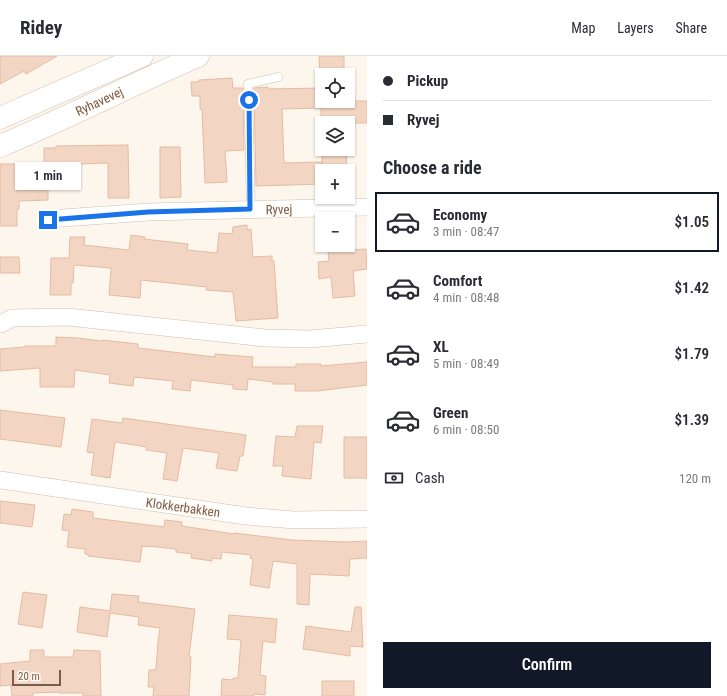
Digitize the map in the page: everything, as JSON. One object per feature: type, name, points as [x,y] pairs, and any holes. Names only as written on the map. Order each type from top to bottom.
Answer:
[{"type":"street","name":"Ryhavevej","points":[[0,146],[116,94],[146,78],[198,56]]},
{"type":"street","name":"Ryhavevej","points":[[0,118],[137,57]]},
{"type":"street","points":[[137,57],[146,78]]},
{"type":"street","name":"Ryvej","points":[[48,220],[148,212],[367,207]]},
{"type":"street","points":[[1,324],[12,318],[68,318],[265,338],[310,339],[367,334]]},
{"type":"street","name":"Klokkerbakken","points":[[0,480],[246,516],[294,520],[367,519]]},
{"type":"lane","points":[[250,209],[248,84],[278,77]]},
{"type":"building","points":[[0,56],[57,56],[26,74],[24,71],[0,84]]},
{"type":"building","points":[[319,56],[344,56],[344,68],[320,68]]},
{"type":"building","points":[[232,78],[233,88],[243,88],[244,150],[225,151],[227,182],[205,183],[202,109],[200,109],[200,96],[192,96],[191,82],[199,82],[199,80]]},
{"type":"building","points":[[254,88],[315,88],[315,108],[321,108],[282,109],[284,163],[322,162],[322,164],[315,164],[315,184],[256,186]]},
{"type":"building","points":[[355,101],[367,101],[367,123],[355,123],[355,116],[321,116],[321,108],[355,108]]},
{"type":"building","points":[[128,145],[129,198],[108,198],[108,163],[78,164],[78,185],[48,185],[48,200],[19,201],[19,209],[17,209],[17,226],[0,226],[0,164],[19,164],[19,174],[44,174],[44,148],[56,148],[56,146]]},
{"type":"building","points":[[160,147],[180,147],[181,197],[160,198]]},
{"type":"building","points":[[322,156],[346,156],[347,164],[322,164]]},
{"type":"building","points":[[247,225],[247,230],[251,229],[253,257],[272,256],[272,261],[274,261],[278,318],[236,321],[233,292],[206,290],[207,287],[141,280],[140,298],[109,295],[111,268],[74,265],[71,295],[50,295],[51,258],[69,258],[70,237],[85,237],[84,245],[129,250],[131,235],[145,237],[144,239],[188,244],[187,250],[217,253],[219,233],[232,234],[233,227]]},
{"type":"building","points":[[366,249],[367,269],[353,271],[355,296],[333,298],[331,277],[319,279],[318,262],[329,261],[328,252],[355,252],[355,250]]},
{"type":"building","points":[[0,257],[19,257],[20,273],[0,273]]},
{"type":"building","points":[[56,337],[138,344],[138,348],[215,357],[215,354],[253,357],[252,367],[296,367],[296,364],[321,364],[321,366],[367,362],[367,385],[317,391],[295,391],[295,384],[273,384],[273,382],[248,379],[247,390],[233,389],[233,385],[191,380],[190,391],[172,389],[173,381],[134,377],[133,386],[109,383],[110,375],[75,370],[74,387],[40,387],[40,368],[0,371],[0,349],[25,346],[56,346]]},
{"type":"building","points":[[0,410],[65,418],[61,447],[0,439]]},
{"type":"building","points":[[123,418],[246,435],[243,456],[240,456],[237,471],[216,468],[219,453],[183,448],[177,481],[163,479],[167,453],[146,450],[147,447],[115,442],[110,478],[91,475],[94,453],[87,452],[92,419],[122,423]]},
{"type":"building","points":[[297,426],[323,426],[321,443],[314,442],[311,479],[282,476],[283,466],[273,466],[276,436],[295,437]]},
{"type":"building","points":[[344,437],[367,437],[367,478],[344,478]]},
{"type":"building","points":[[0,501],[35,505],[32,527],[0,523]]},
{"type":"building","points":[[72,509],[93,512],[93,518],[164,527],[165,520],[182,522],[182,526],[234,534],[292,540],[347,542],[367,541],[367,558],[350,559],[349,576],[310,574],[309,605],[297,604],[297,564],[273,561],[269,588],[250,585],[253,559],[250,558],[251,555],[222,552],[221,559],[212,558],[212,561],[191,558],[192,554],[176,552],[176,549],[142,546],[140,562],[88,556],[88,554],[85,554],[85,549],[67,547],[69,531],[62,530],[64,514],[71,515]]},
{"type":"building","points":[[23,592],[47,595],[42,628],[18,624]]},
{"type":"building","points":[[112,594],[139,596],[138,602],[195,609],[189,656],[191,657],[189,696],[153,696],[154,687],[148,687],[149,670],[156,669],[160,628],[138,625],[139,617],[110,613],[107,637],[77,632],[80,607],[110,611]]},
{"type":"building","points":[[355,607],[361,607],[363,647],[350,646],[350,656],[303,649],[306,626],[351,632]]},
{"type":"building","points":[[229,615],[277,619],[275,643],[263,641],[260,675],[266,676],[265,695],[254,694],[254,696],[221,696],[222,679],[233,680],[233,678],[238,678],[241,640],[227,639]]},
{"type":"building","points":[[30,650],[44,650],[44,657],[73,657],[74,650],[100,651],[101,696],[83,696],[83,693],[59,692],[33,693],[33,696],[12,696],[11,685],[0,686],[0,664],[30,661]]},
{"type":"building","points":[[322,681],[354,681],[354,696],[322,696]]},
{"type":"route","points":[[48,220],[148,212],[250,209],[249,100]]}]
